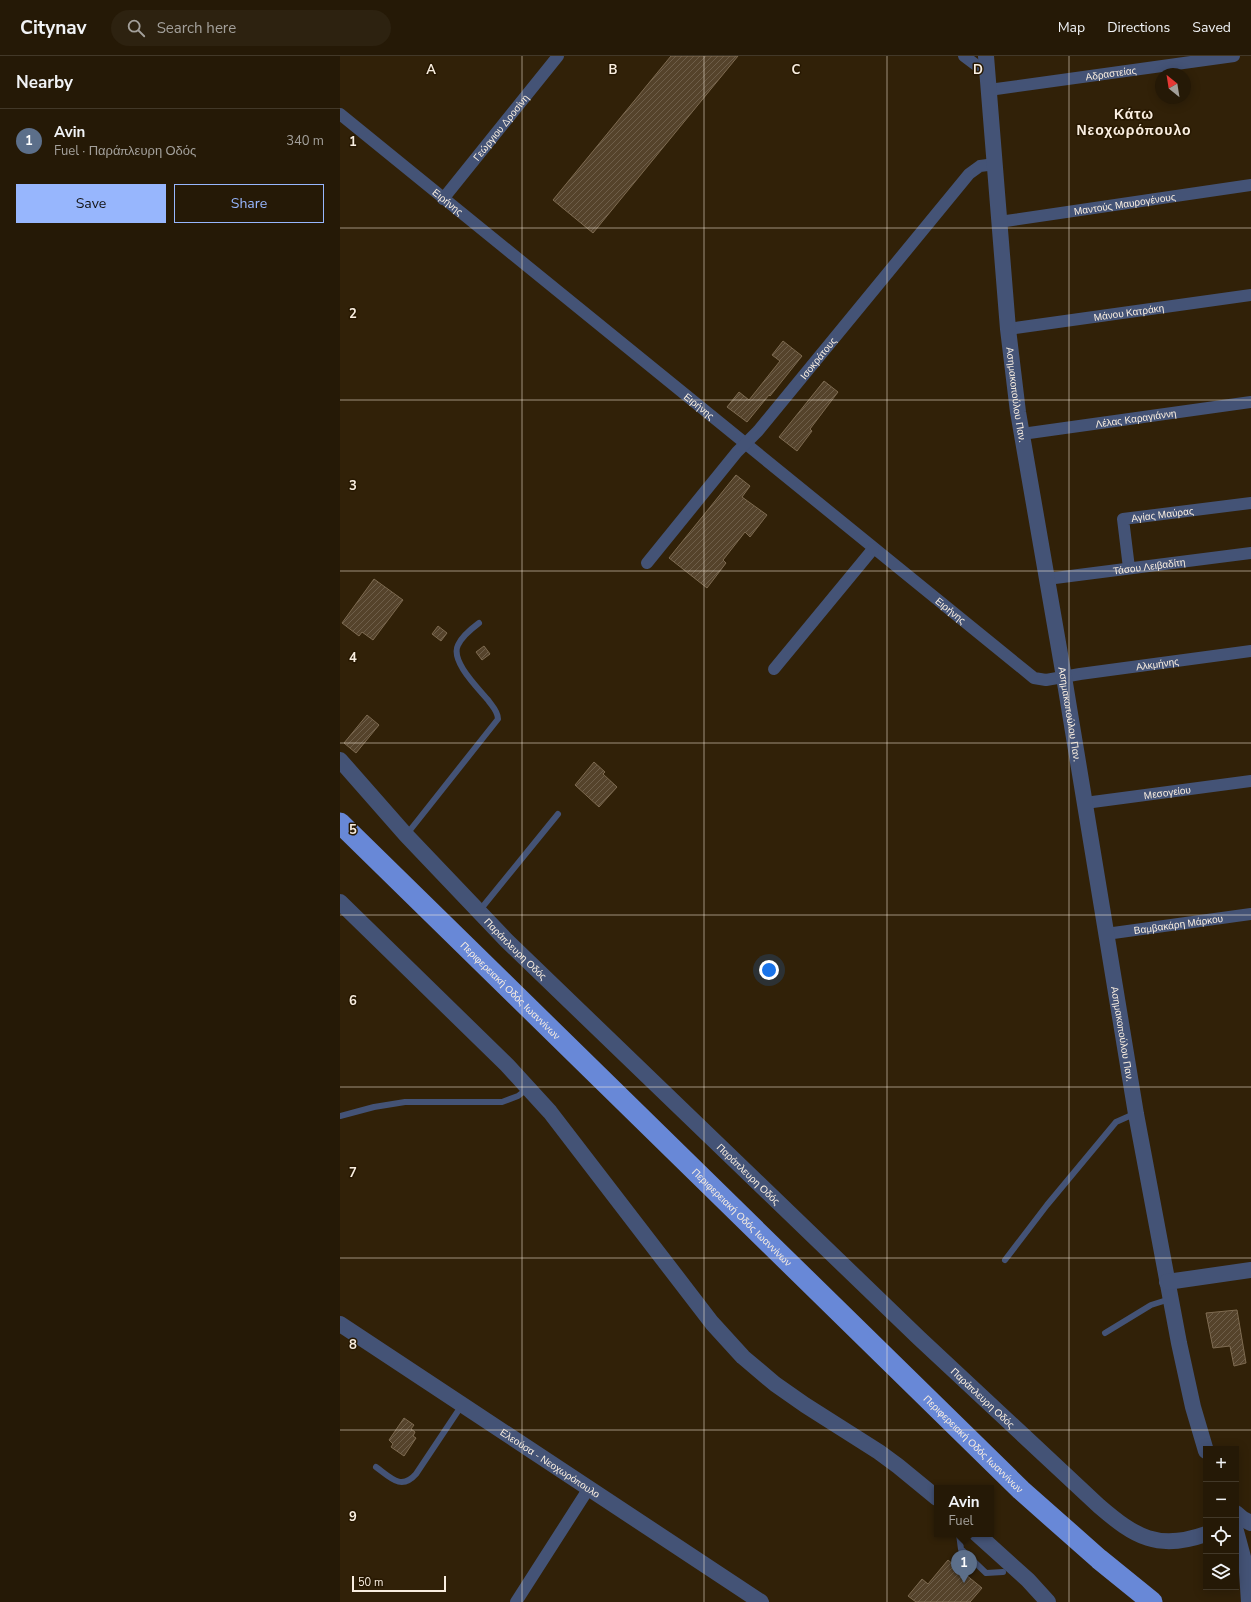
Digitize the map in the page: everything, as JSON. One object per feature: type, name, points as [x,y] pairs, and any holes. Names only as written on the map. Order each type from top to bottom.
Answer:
[{"type":"highway","name":"Περιφερειακή Οδός Ιωαννίνων","points":[[340,823],[1021,1490],[1094,1554],[1152,1602]]},
{"type":"street","name":"Γεώργιου Δροσίνη","points":[[443,199],[558,56]]},
{"type":"street","points":[[964,56],[988,74]]},
{"type":"street","name":"Ασημακοπούλου Παν.","points":[[986,56],[1008,329],[1022,434],[1064,676],[1136,1114],[1184,1368],[1193,1407],[1205,1446]]},
{"type":"street","name":"Αδραστείας","points":[[989,90],[1234,56]]},
{"type":"street","name":"Ειρήνης","points":[[340,114],[1032,677],[1042,680],[1064,676]]},
{"type":"street","name":"Ισοκράτους","points":[[647,563],[745,444],[758,431],[969,174],[980,166],[995,164]]},
{"type":"street","name":"Μαντούς Μαυρογένους","points":[[999,222],[1251,185]]},
{"type":"street","name":"Μάνου Κατράκη","points":[[1008,329],[1251,295]]},
{"type":"street","name":"Λέλας Καραγιάννη","points":[[1022,434],[1251,402]]},
{"type":"street","name":"Αγίας Μαύρας","points":[[1129,568],[1123,519],[1251,503]]},
{"type":"street","points":[[774,669],[873,549]]},
{"type":"street","name":"Τάσου Λειβαδίτη","points":[[1047,579],[1251,552]]},
{"type":"street","name":"Αλκμήνης","points":[[1064,676],[1251,651]]},
{"type":"street","name":"Παράπλευρη Οδός","points":[[340,760],[406,835],[479,912],[542,975],[919,1338],[1099,1506],[1124,1526],[1145,1537],[1167,1542],[1187,1541],[1203,1543]]},
{"type":"street","name":"Μεσογείου","points":[[1084,804],[1251,781]]},
{"type":"street","points":[[340,902],[528,1088],[571,1139],[712,1323],[742,1358],[805,1405],[898,1466],[934,1496]]},
{"type":"street","name":"Βαμβακάρη Μάρκου","points":[[1106,934],[1251,914]]},
{"type":"street","points":[[1167,1282],[1251,1270]]},
{"type":"street","name":"Ελεούσα - Νεοχωρόπουλο","points":[[340,1324],[761,1602]]},
{"type":"street","points":[[516,1602],[589,1488]]},
{"type":"street","points":[[1239,1516],[1251,1524]]},
{"type":"street","points":[[1239,1525],[1251,1524]]},
{"type":"street","name":"Παράπλευρη Οδός","points":[[1187,1541],[1203,1535]]},
{"type":"street","points":[[980,1537],[1028,1580],[1048,1602]]},
{"type":"street","points":[[1240,1543],[1249,1565],[1250,1595]]},
{"type":"lane","points":[[406,835],[498,719],[496,710],[468,676],[457,658],[457,648],[460,641],[479,623]]},
{"type":"lane","points":[[479,912],[558,814]]},
{"type":"lane","points":[[340,1116],[374,1107],[405,1102],[502,1102],[518,1096],[528,1088]]},
{"type":"lane","points":[[1005,1260],[1047,1205],[1116,1122],[1127,1116],[1136,1114]]},
{"type":"lane","points":[[1105,1333],[1151,1305],[1170,1299]]},
{"type":"lane","points":[[376,1467],[395,1481],[404,1482],[410,1480],[416,1474],[462,1405]]},
{"type":"lane","points":[[959,1537],[961,1549],[986,1573],[1003,1572]]},
{"type":"building","points":[[671,56],[738,56],[593,233],[553,200]]},
{"type":"building","points":[[783,341],[802,356],[747,422],[727,407],[739,392],[749,400],[780,361],[772,355]]},
{"type":"building","points":[[824,381],[838,392],[810,429],[812,431],[797,451],[779,437]]},
{"type":"building","points":[[736,475],[750,486],[742,497],[767,515],[750,537],[745,532],[723,560],[726,563],[707,588],[669,558]]},
{"type":"building","points":[[374,579],[403,600],[373,640],[362,632],[359,636],[342,623]]},
{"type":"building","points":[[438,626],[447,633],[441,641],[432,634]]},
{"type":"building","points":[[484,646],[490,654],[482,660],[476,652]]},
{"type":"building","points":[[367,715],[379,725],[356,753],[344,743]]},
{"type":"building","points":[[594,762],[605,772],[603,774],[617,787],[599,807],[575,785]]},
{"type":"building","points":[[1237,1310],[1246,1363],[1234,1366],[1230,1346],[1213,1348],[1206,1313]]},
{"type":"building","points":[[404,1418],[414,1425],[411,1429],[415,1432],[413,1436],[416,1438],[404,1456],[391,1447],[393,1444],[389,1440]]},
{"type":"building","points":[[948,1560],[982,1588],[970,1602],[916,1602],[908,1596],[922,1579],[928,1584]]},
{"type":"place","name":"Avin","points":[[964,1583]]},
{"type":"district","name":"Κάτω Νεοχωρόπουλο","points":[[1134,122]]}]
